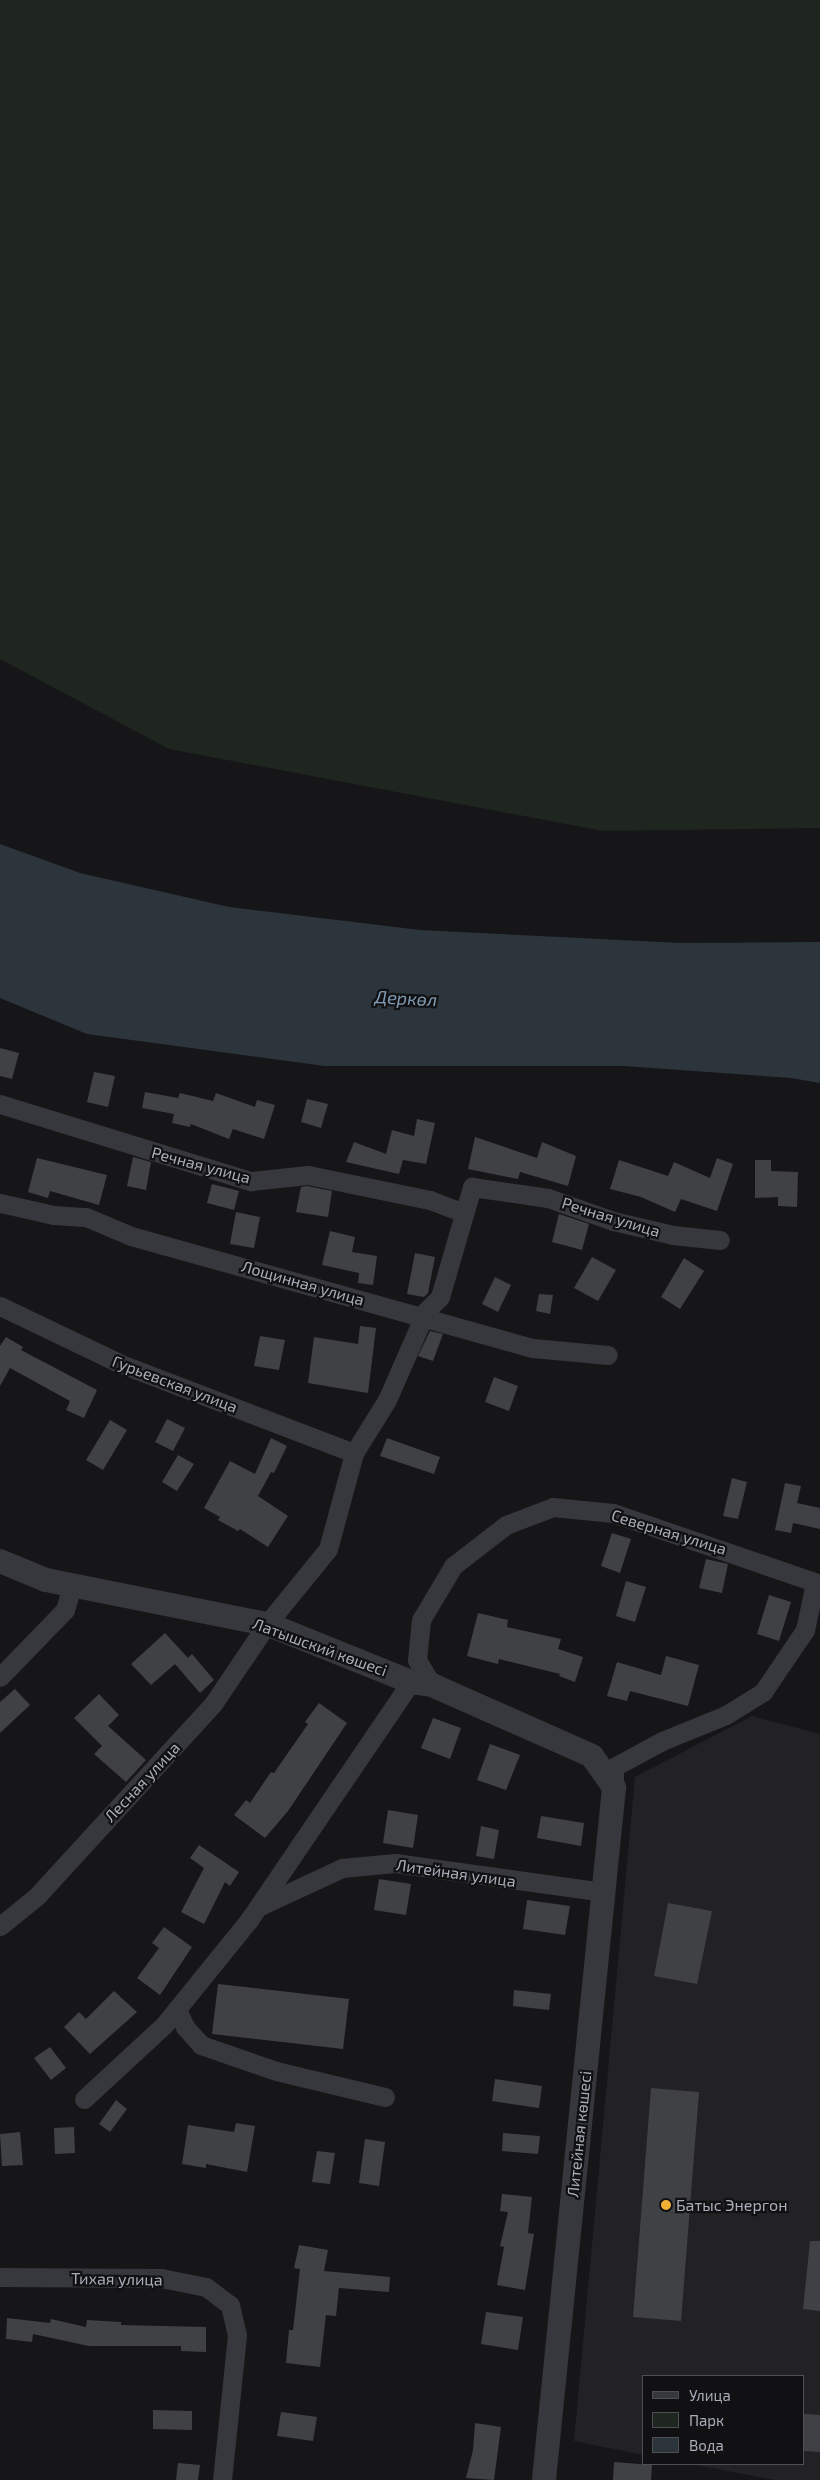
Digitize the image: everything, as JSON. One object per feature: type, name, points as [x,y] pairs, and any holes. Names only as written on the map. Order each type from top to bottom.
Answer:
[{"type":"street","name":"Речная улица","points":[[0,1104],[251,1181],[308,1175],[430,1200],[464,1213]]},
{"type":"street","name":"Речная улица","points":[[472,1188],[548,1198],[613,1221],[673,1235],[720,1240]]},
{"type":"street","name":"Лесная улица","points":[[0,1926],[37,1896],[213,1704],[267,1624],[328,1549],[354,1453],[387,1400],[424,1316],[440,1298],[472,1188]]},
{"type":"street","name":"Лощинная улица","points":[[0,1203],[54,1215],[86,1217],[164,1245],[534,1348],[608,1355]]},
{"type":"street","name":"Гурьевская улица","points":[[0,1306],[121,1364],[354,1453]]},
{"type":"street","name":"Северная улица","points":[[422,1684],[417,1660],[420,1620],[454,1566],[506,1526],[553,1507],[613,1513],[818,1584]]},
{"type":"street","name":"Латышский көшесі","points":[[0,1561],[46,1580],[267,1624],[422,1684],[592,1756],[614,1788]]},
{"type":"street","points":[[614,1788],[614,1767],[662,1742],[726,1715],[763,1692],[805,1630],[818,1584]]},
{"type":"street","points":[[0,1677],[65,1610],[72,1585]]},
{"type":"street","name":"Литейная улица","points":[[84,2099],[164,2025],[257,1907],[422,1684]]},
{"type":"street","name":"Литейная көшесі","points":[[544,2480],[614,1788]]},
{"type":"street","name":"Литейная улица","points":[[257,1907],[342,1868],[395,1863],[603,1892]]},
{"type":"street","points":[[177,2009],[185,2027],[201,2046],[276,2071],[385,2096]]},
{"type":"street","name":"Тихая улица","points":[[0,2277],[161,2278],[206,2287],[230,2305],[237,2335],[222,2480]]},
{"type":"shaded area","points":[[752,1716],[820,1734],[820,2480],[775,2480],[696,2465],[805,2465],[805,2375],[642,2375],[642,2455],[574,2441],[635,1777]]},
{"type":"green space","points":[[0,0],[820,0],[820,828],[603,831],[169,749],[0,659]]},
{"type":"water","name":"Деркөл","points":[[0,844],[80,873],[229,907],[420,930],[681,943],[820,942],[820,1083],[791,1078],[624,1066],[325,1066],[87,1034],[0,998]]},
{"type":"building","points":[[0,1048],[19,1053],[12,1079],[0,1076]]},
{"type":"building","points":[[94,1072],[115,1076],[108,1107],[87,1102]]},
{"type":"building","points":[[145,1092],[178,1098],[180,1093],[213,1101],[216,1093],[255,1107],[257,1100],[275,1105],[264,1139],[233,1129],[229,1139],[191,1124],[190,1127],[172,1123],[174,1114],[142,1108]]},
{"type":"building","points":[[307,1099],[328,1104],[321,1128],[301,1122]]},
{"type":"building","points":[[417,1119],[435,1123],[426,1164],[403,1160],[399,1174],[346,1162],[354,1142],[386,1154],[392,1130],[414,1136]]},
{"type":"building","points":[[475,1137],[537,1158],[542,1142],[576,1156],[568,1186],[520,1172],[518,1179],[468,1169]]},
{"type":"building","points":[[133,1157],[151,1162],[146,1190],[127,1186]]},
{"type":"building","points":[[37,1158],[107,1175],[99,1205],[50,1191],[48,1198],[28,1192]]},
{"type":"building","points":[[717,1158],[733,1164],[717,1211],[681,1199],[675,1212],[641,1197],[610,1189],[619,1160],[668,1176],[674,1162],[710,1178]]},
{"type":"building","points":[[755,1160],[771,1160],[771,1171],[798,1172],[797,1207],[778,1206],[778,1197],[755,1198]]},
{"type":"building","points":[[212,1184],[239,1191],[234,1210],[207,1203]]},
{"type":"building","points":[[307,1186],[332,1191],[328,1217],[296,1212],[301,1187]]},
{"type":"building","points":[[236,1212],[260,1217],[254,1248],[230,1244]]},
{"type":"building","points":[[559,1214],[589,1224],[582,1250],[552,1242]]},
{"type":"building","points":[[330,1231],[355,1237],[352,1252],[377,1256],[373,1285],[358,1283],[359,1273],[322,1265]]},
{"type":"building","points":[[415,1253],[435,1257],[428,1293],[424,1297],[407,1294]]},
{"type":"building","points":[[592,1257],[616,1270],[598,1301],[574,1288]]},
{"type":"building","points":[[684,1258],[704,1271],[680,1309],[661,1297]]},
{"type":"building","points":[[495,1277],[511,1285],[498,1312],[482,1304]]},
{"type":"building","points":[[539,1294],[553,1295],[550,1314],[536,1311]]},
{"type":"building","points":[[360,1326],[376,1328],[368,1393],[308,1383],[314,1337],[358,1344]]},
{"type":"building","points":[[430,1331],[443,1334],[433,1361],[418,1356]]},
{"type":"building","points":[[260,1336],[285,1340],[279,1370],[254,1366]]},
{"type":"building","points":[[6,1337],[23,1347],[21,1350],[97,1390],[84,1418],[66,1410],[70,1401],[10,1368],[0,1386],[0,1346]]},
{"type":"building","points":[[494,1377],[518,1386],[509,1411],[485,1402]]},
{"type":"building","points":[[167,1419],[185,1428],[173,1451],[155,1442]]},
{"type":"building","points":[[110,1420],[127,1430],[103,1470],[86,1460]]},
{"type":"building","points":[[271,1438],[287,1446],[274,1473],[271,1472],[258,1496],[288,1516],[268,1547],[240,1529],[238,1531],[218,1520],[220,1517],[204,1508],[230,1461],[255,1474]]},
{"type":"building","points":[[387,1438],[440,1457],[434,1474],[380,1456]]},
{"type":"building","points":[[178,1455],[194,1464],[177,1491],[162,1482]]},
{"type":"building","points":[[732,1478],[747,1482],[738,1519],[723,1516]]},
{"type":"building","points":[[785,1483],[801,1486],[797,1503],[820,1508],[820,1529],[793,1523],[791,1533],[775,1530]]},
{"type":"building","points":[[612,1533],[631,1539],[620,1573],[601,1566]]},
{"type":"building","points":[[706,1559],[728,1564],[722,1593],[699,1588]]},
{"type":"building","points":[[626,1581],[646,1587],[635,1622],[616,1616]]},
{"type":"building","points":[[769,1595],[791,1602],[779,1641],[757,1634]]},
{"type":"building","points":[[478,1613],[508,1620],[507,1627],[561,1639],[558,1649],[583,1657],[575,1682],[559,1676],[560,1674],[499,1659],[498,1664],[467,1656]]},
{"type":"building","points":[[165,1633],[188,1658],[192,1654],[214,1680],[200,1693],[175,1664],[151,1685],[131,1664]]},
{"type":"building","points":[[666,1656],[699,1665],[688,1706],[630,1691],[627,1701],[607,1696],[617,1662],[661,1675]]},
{"type":"building","points":[[15,1689],[30,1705],[0,1733],[0,1702]]},
{"type":"building","points":[[99,1694],[119,1715],[108,1726],[146,1760],[126,1782],[94,1754],[102,1746],[74,1718]]},
{"type":"building","points":[[319,1703],[347,1723],[288,1811],[265,1838],[234,1815],[246,1800],[250,1803],[271,1772],[274,1773],[308,1724],[305,1722]]},
{"type":"building","points":[[433,1718],[461,1728],[450,1759],[421,1748]]},
{"type":"building","points":[[490,1744],[520,1755],[506,1790],[477,1780]]},
{"type":"building","points":[[388,1810],[418,1815],[413,1848],[383,1843]]},
{"type":"building","points":[[541,1816],[584,1823],[581,1846],[537,1838]]},
{"type":"building","points":[[481,1826],[499,1830],[494,1859],[476,1856]]},
{"type":"building","points":[[199,1845],[239,1872],[230,1886],[225,1882],[204,1924],[181,1912],[204,1868],[190,1858]]},
{"type":"building","points":[[379,1879],[411,1884],[406,1915],[374,1910]]},
{"type":"building","points":[[527,1900],[570,1906],[565,1935],[523,1929]]},
{"type":"building","points":[[668,1903],[712,1911],[697,1984],[654,1976]]},
{"type":"building","points":[[164,1927],[192,1947],[160,1995],[137,1978],[159,1948],[152,1943]]},
{"type":"building","points":[[218,1984],[349,1999],[343,2049],[212,2034]]},
{"type":"building","points":[[514,1990],[551,1994],[549,2010],[513,2006]]},
{"type":"building","points":[[114,1991],[137,2012],[90,2054],[64,2027],[79,2012],[86,2019]]},
{"type":"building","points":[[50,2047],[66,2068],[51,2080],[34,2058]]},
{"type":"building","points":[[495,2079],[542,2086],[539,2108],[492,2101]]},
{"type":"building","name":"Батыс Энергон","points":[[651,2088],[699,2092],[681,2321],[633,2317]]},
{"type":"building","points":[[116,2100],[127,2109],[110,2132],[99,2124]]},
{"type":"building","points":[[236,2123],[255,2126],[247,2172],[206,2164],[206,2168],[182,2164],[188,2125],[234,2132]]},
{"type":"building","points":[[74,2127],[75,2153],[55,2154],[54,2128]]},
{"type":"building","points":[[20,2132],[23,2165],[2,2166],[0,2134]]},
{"type":"building","points":[[503,2133],[540,2136],[538,2154],[502,2151]]},
{"type":"building","points":[[365,2139],[385,2142],[379,2186],[359,2183]]},
{"type":"building","points":[[317,2151],[335,2153],[330,2184],[312,2182]]},
{"type":"building","points":[[502,2194],[532,2197],[528,2233],[534,2234],[525,2290],[497,2285],[504,2247],[500,2246],[508,2212],[500,2211]]},
{"type":"building","points":[[810,2241],[820,2241],[820,2311],[803,2309]]},
{"type":"building","points":[[299,2245],[328,2250],[324,2271],[390,2277],[389,2292],[339,2288],[336,2316],[326,2315],[320,2367],[286,2363],[289,2330],[293,2330],[300,2269],[294,2268]]},
{"type":"building","points":[[486,2312],[523,2317],[518,2350],[481,2344]]},
{"type":"building","points":[[7,2318],[50,2323],[51,2319],[86,2327],[87,2320],[121,2322],[121,2325],[206,2327],[206,2352],[181,2351],[181,2346],[89,2346],[33,2334],[32,2342],[6,2339]]},
{"type":"building","points":[[153,2410],[192,2411],[192,2430],[153,2429]]},
{"type":"building","points":[[281,2412],[317,2417],[313,2441],[277,2436]]},
{"type":"building","points":[[805,2414],[820,2415],[820,2452],[805,2451]]},
{"type":"building","points":[[475,2423],[501,2427],[494,2480],[466,2478],[473,2450]]},
{"type":"building","points":[[614,2462],[652,2465],[651,2480],[613,2480]]},
{"type":"building","points":[[178,2463],[200,2465],[198,2480],[176,2480]]},
{"type":"place","name":"Батыс Энергон","points":[[666,2205]]}]
